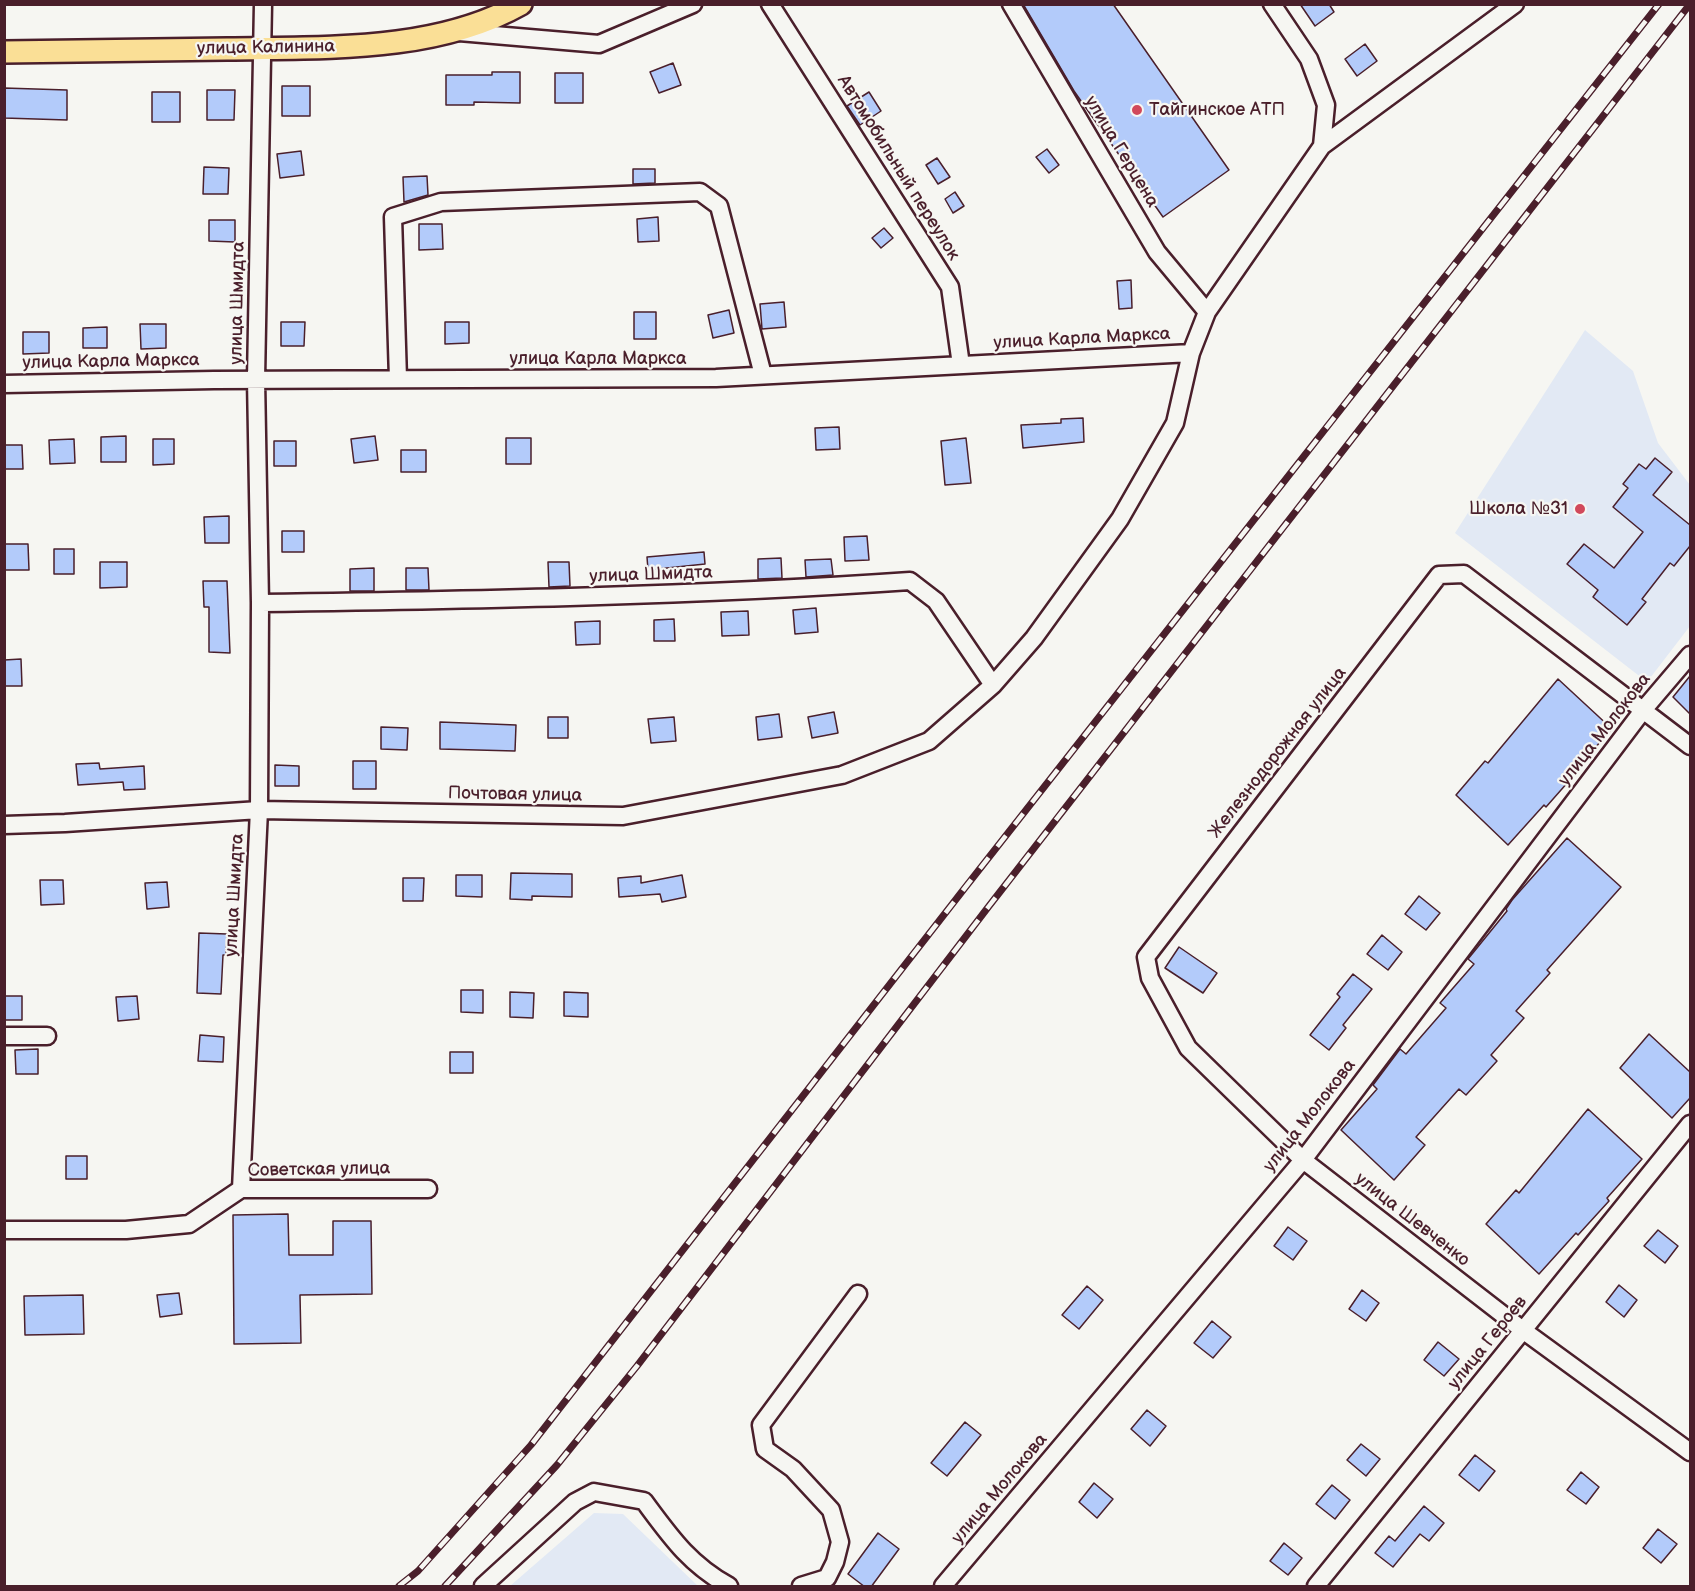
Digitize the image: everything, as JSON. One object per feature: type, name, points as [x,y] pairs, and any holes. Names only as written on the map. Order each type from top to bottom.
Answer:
[{"type":"main road","name":"улица Калинина","points":[[4,52],[339,47],[424,38],[455,31],[486,22],[520,4]]},
{"type":"street","name":"улица Шмидта","points":[[241,1189],[259,810],[260,603],[256,379],[263,4]]},
{"type":"street","points":[[455,31],[599,44],[693,4]]},
{"type":"street","name":"Автомобильный переулок","points":[[770,4],[951,287],[961,365]]},
{"type":"street","name":"улица Герцена","points":[[1011,4],[1157,252],[1207,312]]},
{"type":"street","points":[[1272,4],[1310,59],[1326,105],[1322,146]]},
{"type":"street","points":[[1322,146],[1515,4]]},
{"type":"street","name":"Почтовая улица","points":[[4,825],[259,810],[623,816],[842,775],[929,741],[993,685],[1034,638],[1120,519],[1175,423],[1191,353],[1207,312],[1322,146]]},
{"type":"street","points":[[398,379],[393,217],[441,202],[700,192],[719,206],[763,375]]},
{"type":"street","name":"улица Карла Маркса","points":[[4,384],[256,379],[716,378],[1191,353]]},
{"type":"street","name":"Железнодорожная улица","points":[[1150,978],[1146,957],[1439,575],[1464,574],[1644,709]]},
{"type":"street","name":"улица Шмидта","points":[[260,603],[482,600],[767,591],[910,581],[936,601],[993,685]]},
{"type":"street","name":"улица Молокова","points":[[943,1587],[1303,1160],[1644,709],[1690,655]]},
{"type":"street","points":[[1644,709],[1690,746]]},
{"type":"street","name":"улица Шевченко","points":[[1150,978],[1188,1048],[1303,1160],[1524,1331],[1690,1452]]},
{"type":"street","points":[[4,1036],[47,1036]]},
{"type":"street","name":"улица Героев","points":[[1316,1587],[1690,1124]]},
{"type":"street","name":"Советская улица","points":[[4,1230],[126,1230],[189,1224],[241,1189],[428,1189]]},
{"type":"street","points":[[801,1587],[827,1578],[835,1562],[840,1542],[831,1510],[793,1469],[765,1449],[761,1425],[858,1294]]},
{"type":"street","points":[[483,1587],[575,1502],[594,1492],[644,1501],[675,1543],[707,1574],[729,1587]]},
{"type":"shaded area","name":"Школа №31","points":[[1585,330],[1633,371],[1658,443],[1690,485],[1690,626],[1647,682],[1455,533]]},
{"type":"shaded area","points":[[594,1513],[623,1514],[698,1586],[510,1586]]},
{"type":"building","name":"Тайгинское АТП","points":[[1023,4],[1113,4],[1229,170],[1163,217],[1074,91]]},
{"type":"building","points":[[1300,4],[1329,4],[1334,12],[1315,26]]},
{"type":"building","points":[[1365,44],[1377,61],[1357,76],[1345,59]]},
{"type":"building","points":[[673,63],[681,85],[659,93],[650,72]]},
{"type":"building","points":[[492,72],[520,72],[520,103],[474,102],[474,105],[446,105],[446,75],[492,75]]},
{"type":"building","points":[[555,73],[583,73],[583,103],[555,103]]},
{"type":"building","points":[[282,86],[310,86],[310,116],[282,116]]},
{"type":"building","points":[[4,88],[67,90],[67,120],[4,118]]},
{"type":"building","points":[[207,90],[235,90],[234,120],[207,120]]},
{"type":"building","points":[[152,92],[180,92],[180,122],[152,122]]},
{"type":"building","points":[[869,92],[881,111],[860,125],[847,106]]},
{"type":"building","points":[[1047,149],[1059,165],[1049,173],[1036,157]]},
{"type":"building","points":[[301,151],[304,175],[280,178],[277,154]]},
{"type":"building","points":[[937,158],[950,177],[938,184],[926,165]]},
{"type":"building","points":[[204,167],[229,168],[228,194],[203,194]]},
{"type":"building","points":[[633,169],[655,169],[655,183],[633,184]]},
{"type":"building","points":[[427,176],[428,195],[404,202],[403,177]]},
{"type":"building","points":[[955,192],[964,206],[953,213],[945,199]]},
{"type":"building","points":[[658,217],[659,241],[638,242],[637,219]]},
{"type":"building","points":[[209,220],[235,220],[235,242],[209,241]]},
{"type":"building","points":[[419,224],[442,224],[443,249],[419,250]]},
{"type":"building","points":[[884,228],[893,238],[881,248],[872,238]]},
{"type":"building","points":[[1131,280],[1132,308],[1119,309],[1117,281]]},
{"type":"building","points":[[784,302],[786,327],[762,329],[760,304]]},
{"type":"building","points":[[729,310],[734,333],[713,338],[708,315]]},
{"type":"building","points":[[634,312],[656,312],[656,339],[634,339]]},
{"type":"building","points":[[281,322],[305,322],[304,346],[281,346]]},
{"type":"building","points":[[445,322],[469,322],[469,343],[445,344]]},
{"type":"building","points":[[140,324],[166,324],[166,348],[141,349]]},
{"type":"building","points":[[107,327],[107,348],[83,348],[83,328]]},
{"type":"building","points":[[23,332],[49,332],[49,353],[23,354]]},
{"type":"building","points":[[1083,418],[1084,442],[1023,448],[1021,425],[1061,423],[1061,419]]},
{"type":"building","points":[[839,427],[840,449],[816,450],[815,428]]},
{"type":"building","points":[[126,436],[126,462],[101,462],[101,437]]},
{"type":"building","points":[[375,436],[378,460],[354,463],[351,439]]},
{"type":"building","points":[[506,438],[531,438],[531,464],[506,464]]},
{"type":"building","points":[[966,438],[971,483],[945,485],[941,441]]},
{"type":"building","points":[[74,439],[75,463],[50,464],[49,440]]},
{"type":"building","points":[[153,439],[174,439],[174,464],[153,465]]},
{"type":"building","points":[[274,441],[296,441],[296,466],[274,466]]},
{"type":"building","points":[[4,445],[22,445],[23,469],[4,469]]},
{"type":"building","points":[[401,450],[426,450],[426,472],[401,472]]},
{"type":"building","points":[[1655,458],[1672,472],[1653,495],[1690,525],[1690,546],[1674,566],[1670,563],[1642,599],[1646,602],[1627,625],[1593,597],[1598,590],[1567,564],[1584,544],[1614,568],[1643,532],[1613,507],[1628,488],[1623,484],[1639,464],[1646,469]]},
{"type":"building","points":[[229,516],[229,543],[205,543],[204,517]]},
{"type":"building","points":[[282,531],[304,531],[304,552],[282,552]]},
{"type":"building","points":[[867,536],[869,560],[845,561],[844,537]]},
{"type":"building","points":[[4,544],[28,544],[29,570],[4,570]]},
{"type":"building","points":[[54,549],[74,549],[74,574],[54,574]]},
{"type":"building","points":[[704,552],[705,564],[648,570],[647,557]]},
{"type":"building","points":[[781,558],[782,578],[758,579],[758,559]]},
{"type":"building","points":[[831,559],[833,575],[806,577],[805,560]]},
{"type":"building","points":[[100,562],[127,562],[127,587],[100,588]]},
{"type":"building","points":[[548,562],[569,562],[570,586],[549,587]]},
{"type":"building","points":[[374,568],[374,591],[350,591],[350,569]]},
{"type":"building","points":[[406,568],[428,568],[429,590],[406,590]]},
{"type":"building","points":[[203,581],[227,581],[230,653],[209,652],[209,607],[204,607]]},
{"type":"building","points":[[816,608],[818,632],[795,634],[793,610]]},
{"type":"building","points":[[748,611],[749,635],[722,636],[721,612]]},
{"type":"building","points":[[674,619],[675,641],[654,641],[654,620]]},
{"type":"building","points":[[600,621],[600,644],[576,645],[575,622]]},
{"type":"building","points":[[21,659],[22,686],[4,686],[4,660]]},
{"type":"building","points":[[1690,676],[1690,714],[1673,697]]},
{"type":"building","points":[[1558,679],[1612,729],[1574,771],[1576,773],[1546,807],[1544,805],[1508,845],[1456,795],[1485,761],[1488,763]]},
{"type":"building","points":[[834,712],[838,733],[812,738],[808,717]]},
{"type":"building","points":[[779,714],[782,737],[758,740],[756,717]]},
{"type":"building","points":[[548,717],[568,717],[568,738],[548,738]]},
{"type":"building","points":[[674,717],[676,741],[651,743],[648,719]]},
{"type":"building","points":[[440,722],[516,725],[515,751],[440,749]]},
{"type":"building","points":[[381,727],[408,728],[407,750],[381,749]]},
{"type":"building","points":[[353,761],[376,761],[376,789],[353,789]]},
{"type":"building","points":[[99,763],[100,769],[144,766],[145,789],[124,790],[123,782],[78,785],[76,764]]},
{"type":"building","points":[[275,765],[299,766],[299,786],[275,786]]},
{"type":"building","points":[[1567,838],[1621,887],[1547,970],[1550,973],[1516,1011],[1524,1018],[1491,1055],[1497,1061],[1466,1095],[1459,1089],[1416,1137],[1425,1145],[1394,1180],[1341,1130],[1377,1089],[1373,1085],[1400,1049],[1406,1054],[1446,1008],[1440,1003],[1474,964],[1468,959],[1507,911],[1512,900]]},
{"type":"building","points":[[511,873],[572,874],[572,897],[532,896],[532,900],[510,899]]},
{"type":"building","points":[[456,875],[482,875],[482,897],[456,896]]},
{"type":"building","points":[[682,875],[686,897],[662,902],[660,894],[619,897],[618,878],[641,876],[641,883]]},
{"type":"building","points":[[403,878],[424,878],[423,901],[403,901]]},
{"type":"building","points":[[40,880],[63,880],[64,904],[41,905]]},
{"type":"building","points":[[167,882],[169,907],[147,909],[145,883]]},
{"type":"building","points":[[1419,896],[1440,913],[1426,930],[1405,914]]},
{"type":"building","points":[[199,933],[227,934],[226,955],[223,955],[221,994],[197,993]]},
{"type":"building","points":[[1382,935],[1402,952],[1388,970],[1367,954]]},
{"type":"building","points":[[1179,947],[1217,973],[1203,993],[1165,968]]},
{"type":"building","points":[[1353,974],[1372,989],[1343,1025],[1346,1028],[1329,1050],[1310,1035],[1340,997],[1337,994]]},
{"type":"building","points":[[461,990],[483,990],[483,1013],[461,1012]]},
{"type":"building","points":[[510,992],[534,993],[533,1018],[510,1017]]},
{"type":"building","points":[[564,992],[588,993],[588,1017],[564,1016]]},
{"type":"building","points":[[4,996],[22,996],[22,1020],[4,1020]]},
{"type":"building","points":[[137,996],[139,1019],[118,1021],[116,997]]},
{"type":"building","points":[[1649,1034],[1690,1072],[1690,1098],[1672,1118],[1620,1068]]},
{"type":"building","points":[[200,1035],[224,1037],[223,1062],[198,1061]]},
{"type":"building","points":[[38,1049],[38,1074],[16,1074],[15,1050]]},
{"type":"building","points":[[450,1052],[473,1052],[473,1073],[450,1073]]},
{"type":"building","points":[[1588,1109],[1642,1159],[1607,1198],[1609,1201],[1539,1274],[1486,1224],[1516,1190],[1519,1193]]},
{"type":"building","points":[[66,1156],[87,1156],[87,1179],[66,1179]]},
{"type":"building","points":[[288,1214],[289,1255],[333,1255],[333,1221],[371,1221],[372,1294],[300,1295],[301,1343],[234,1344],[233,1215]]},
{"type":"building","points":[[1288,1227],[1307,1241],[1293,1260],[1274,1246]]},
{"type":"building","points":[[1658,1230],[1678,1246],[1665,1263],[1644,1246]]},
{"type":"building","points":[[1619,1285],[1637,1300],[1624,1317],[1606,1302]]},
{"type":"building","points":[[1087,1286],[1103,1300],[1079,1329],[1062,1315]]},
{"type":"building","points":[[1362,1290],[1379,1303],[1366,1321],[1349,1309]]},
{"type":"building","points":[[179,1293],[182,1314],[160,1317],[157,1295]]},
{"type":"building","points":[[83,1295],[84,1334],[25,1335],[24,1296]]},
{"type":"building","points":[[1212,1321],[1231,1337],[1213,1358],[1194,1343]]},
{"type":"building","points":[[1438,1342],[1459,1359],[1444,1376],[1424,1360]]},
{"type":"building","points":[[1147,1410],[1166,1426],[1150,1446],[1131,1429]]},
{"type":"building","points":[[965,1422],[981,1435],[947,1476],[931,1463]]},
{"type":"building","points":[[1361,1444],[1380,1459],[1366,1476],[1347,1460]]},
{"type":"building","points":[[1475,1455],[1495,1471],[1479,1491],[1459,1475]]},
{"type":"building","points":[[1581,1472],[1599,1487],[1586,1504],[1567,1490]]},
{"type":"building","points":[[1094,1483],[1113,1499],[1097,1518],[1079,1502]]},
{"type":"building","points":[[1332,1485],[1350,1500],[1335,1519],[1316,1504]]},
{"type":"building","points":[[1424,1506],[1444,1523],[1429,1541],[1420,1534],[1393,1567],[1375,1553],[1389,1536],[1395,1541]]},
{"type":"building","points":[[1658,1529],[1677,1544],[1661,1563],[1643,1548]]},
{"type":"building","points":[[878,1533],[899,1549],[871,1587],[865,1587],[848,1574]]},
{"type":"building","points":[[1284,1543],[1302,1558],[1288,1575],[1270,1561]]},
{"type":"railway","points":[[399,1586],[418,1571],[531,1445],[1659,4]]},
{"type":"railway","points":[[445,1586],[557,1465],[637,1366],[989,906],[1690,4]]},
{"type":"place","name":"Тайгинское АТП","points":[[1137,110]]},
{"type":"place","name":"Школа №31","points":[[1580,509]]}]
